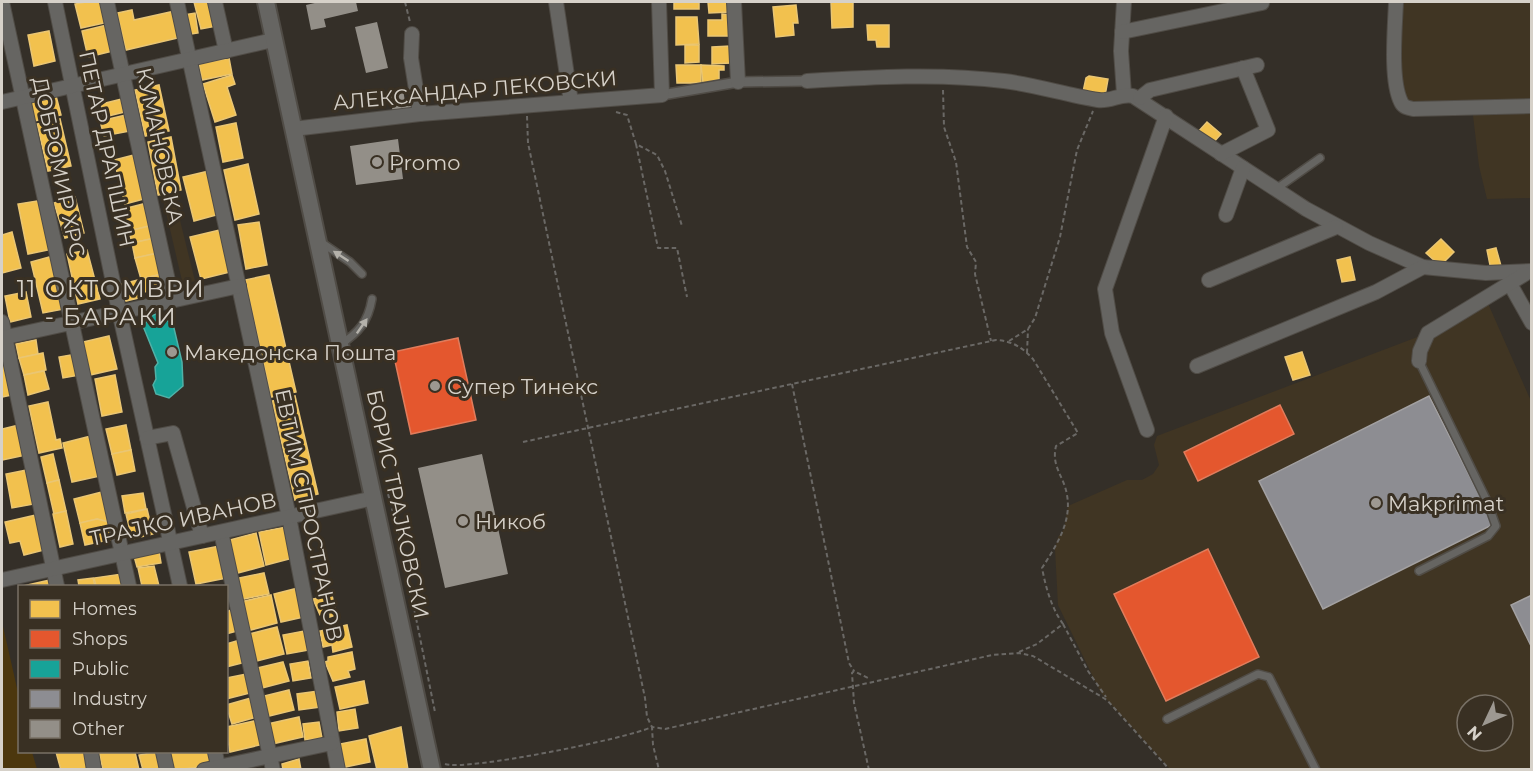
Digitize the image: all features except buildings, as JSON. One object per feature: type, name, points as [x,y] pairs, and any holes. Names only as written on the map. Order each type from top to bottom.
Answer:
[{"type":"street","name":"ДОБРОМИР ХРС","points":[[2,2],[129,585]]},
{"type":"street","name":"ПЕТАР ДРАПШИН","points":[[55,2],[119,311],[180,585]]},
{"type":"street","name":"КУМАНОВСКА","points":[[108,2],[172,299]]},
{"type":"street","name":"ЕВТИМ СПРОСТРАНОВ","points":[[177,2],[289,517],[338,770]]},
{"type":"street","points":[[215,2],[226,51]]},
{"type":"street","name":"БОРИС ТРАЈКОВСКИ","points":[[266,2],[340,345],[381,496],[438,763]]},
{"type":"street","points":[[555,2],[571,102]]},
{"type":"street","points":[[659,2],[662,95],[738,82],[871,77],[1012,82],[1096,100],[1112,99],[1124,94],[1140,98],[1221,154],[1336,227],[1423,267],[1486,273],[1529,272]]},
{"type":"street","points":[[734,2],[738,82]]},
{"type":"street","points":[[1124,2],[1122,32],[1124,94]]},
{"type":"street","points":[[1396,2],[1395,65],[1403,105],[1413,109],[1532,106]]},
{"type":"street","points":[[1122,32],[1262,3]]},
{"type":"street","points":[[412,34],[411,58],[420,114]]},
{"type":"street","points":[[2,102],[273,40]]},
{"type":"street","points":[[1140,98],[1150,90],[1250,67],[1268,130],[1221,154]]},
{"type":"street","name":"АЛЕКСАНДАР ЛЕКОВСКИ","points":[[293,129],[420,114],[662,95]]},
{"type":"street","points":[[1147,430],[1112,333],[1105,289],[1166,116]]},
{"type":"street","points":[[1226,215],[1243,168]]},
{"type":"street","points":[[1209,280],[1336,227]]},
{"type":"street","points":[[1197,366],[1376,292],[1423,267]]},
{"type":"street","points":[[1419,361],[1420,351],[1428,333],[1529,272]]},
{"type":"street","points":[[1510,284],[1532,323]]},
{"type":"street","points":[[3,337],[239,286]]},
{"type":"street","points":[[2,322],[3,337],[57,585]]},
{"type":"street","points":[[147,438],[173,433],[202,536]]},
{"type":"street","name":"ТРАЈКО ИВАНОВ","points":[[2,580],[381,496]]},
{"type":"street","points":[[221,532],[273,770]]},
{"type":"street","points":[[215,753],[214,768],[332,743]]},
{"type":"street","points":[[91,753],[94,770]]},
{"type":"street","points":[[163,753],[167,770]]},
{"type":"lane","points":[[1276,189],[1320,158]]},
{"type":"lane","points":[[317,240],[350,262],[363,274]]},
{"type":"lane","points":[[340,345],[358,332],[366,322],[372,299]]},
{"type":"lane","points":[[1419,361],[1487,501],[1496,526],[1488,536],[1419,571]]},
{"type":"lane","points":[[1167,719],[1258,674],[1265,675],[1269,677],[1316,770]]},
{"type":"path","points":[[405,2],[412,34]]},
{"type":"path","points":[[943,78],[944,127],[956,162],[967,247],[976,262],[975,274],[992,341]]},
{"type":"path","points":[[523,442],[992,341],[1009,341],[1028,329],[1035,318],[1060,237],[1077,150],[1096,100]]},
{"type":"path","points":[[530,105],[526,125],[528,143],[645,698],[647,717],[652,727],[653,745],[660,770]]},
{"type":"path","points":[[614,111],[627,115],[636,144],[658,248],[677,248],[687,297]]},
{"type":"path","points":[[636,144],[657,155],[665,171],[682,226]]},
{"type":"path","points":[[1027,353],[1028,329]]},
{"type":"path","points":[[1009,341],[1027,353],[1078,433],[1056,446],[1053,458],[1067,493],[1068,506],[1064,529],[1042,567],[1049,597],[1088,671],[1107,700],[1170,770]]},
{"type":"path","points":[[792,384],[847,651],[854,671],[854,703],[869,770]]},
{"type":"path","points":[[381,496],[399,534],[436,715]]},
{"type":"path","points":[[1017,653],[1047,638],[1063,624]]},
{"type":"path","points":[[438,763],[469,767],[563,751],[652,727],[665,729],[854,684],[992,655],[1017,653],[1034,656],[1107,700]]},
{"type":"path","points":[[854,671],[872,680]]},
{"type":"shaded area","points":[[1396,2],[1531,2],[1531,198],[1487,199],[1479,166],[1472,107],[1408,108],[1395,50]]},
{"type":"shaded area","points":[[174,196],[195,281],[183,285],[163,199]]},
{"type":"shaded area","points":[[1486,299],[1531,401],[1531,769],[1170,769],[1101,693],[1058,605],[1055,549],[1058,537],[1064,529],[1068,506],[1127,480],[1142,480],[1153,474],[1159,465],[1154,445],[1157,436],[1428,333]]},
{"type":"shaded area","points":[[2,622],[18,693],[18,753],[32,753],[37,769],[2,769]]},
{"type":"place","name":"Promo","points":[[377,162]]},
{"type":"place","name":"Македонска Пошта","points":[[172,352]]},
{"type":"place","name":"Супер Тинекс","points":[[435,386]]},
{"type":"place","name":"Makprimat","points":[[1376,503]]},
{"type":"place","name":"Никоб","points":[[463,521]]},
{"type":"district","name":"11 ОКТОМВРИ - БАРАКИ","points":[[111,302]]}]
